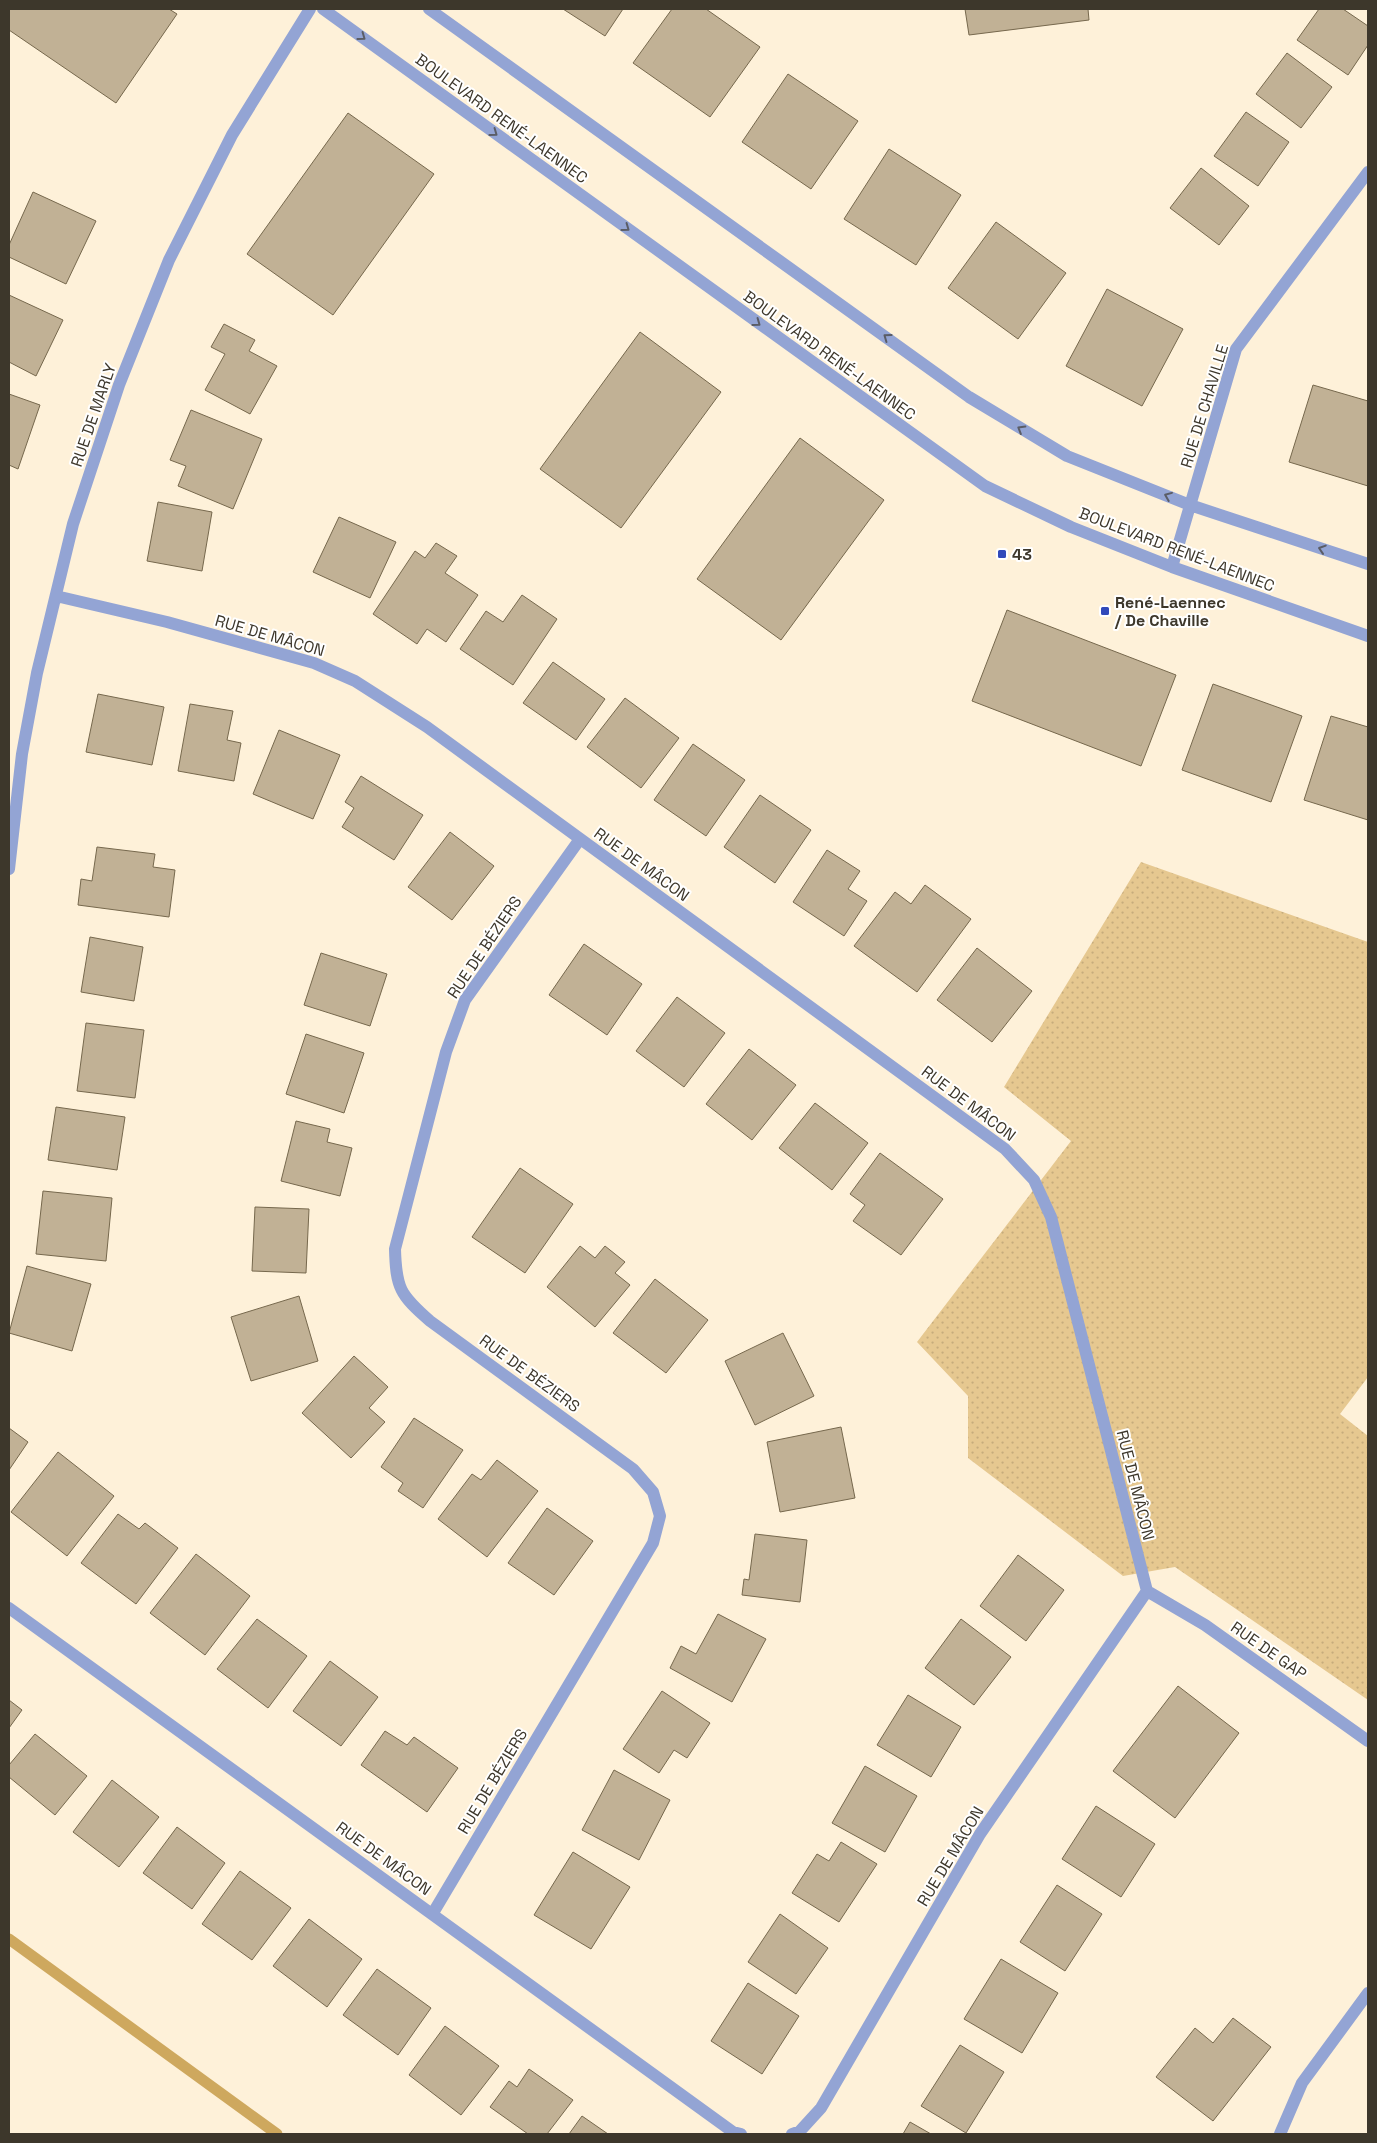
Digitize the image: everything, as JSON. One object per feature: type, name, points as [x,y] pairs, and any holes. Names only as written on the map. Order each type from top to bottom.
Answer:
[{"type":"street","name":"RUE DE MARLY","points":[[9,869],[22,754],[37,672],[73,524],[119,385],[169,260],[232,134],[310,9]]},
{"type":"street","name":"BOULEVARD RENÉ-LAENNEC","points":[[323,9],[985,486],[1071,527],[1172,567],[1368,636]]},
{"type":"street","points":[[429,9],[968,398],[1067,456],[1190,505],[1368,564]]},
{"type":"street","name":"RUE DE CHAVILLE","points":[[1172,567],[1236,349],[1368,172]]},
{"type":"street","name":"RUE DE MÂCON","points":[[56,596],[167,622],[314,662],[355,681],[427,727],[1005,1149],[1034,1180],[1052,1217],[1147,1591],[980,1834],[821,2108],[800,2131],[792,2134]]},
{"type":"street","name":"RUE DE BÉZIERS","points":[[433,1913],[653,1543],[660,1516],[653,1492],[633,1469],[430,1321],[408,1301],[396,1276],[395,1249],[446,1052],[465,1000],[580,839]]},
{"type":"street","name":"RUE DE GAP","points":[[1147,1591],[1205,1625],[1368,1741]]},
{"type":"street","name":"RUE DE MÂCON","points":[[9,1608],[433,1913],[733,2132],[741,2134]]},
{"type":"street","points":[[1280,2134],[1302,2083],[1368,1993]]},
{"type":"shaded area","points":[[1141,862],[1368,942],[1368,1377],[1340,1414],[1368,1436],[1368,1700],[1175,1567],[1123,1576],[968,1458],[968,1396],[917,1342],[1071,1141],[1004,1087]]},
{"type":"building","points":[[9,9],[169,9],[177,14],[116,103],[9,30]]},
{"type":"building","points":[[563,9],[623,9],[605,36]]},
{"type":"building","points":[[672,9],[706,9],[760,47],[710,117],[633,63]]},
{"type":"building","points":[[965,9],[1088,9],[1089,20],[969,35]]},
{"type":"building","points":[[1319,9],[1343,9],[1368,26],[1368,45],[1348,75],[1297,40]]},
{"type":"building","points":[[1287,53],[1332,87],[1301,128],[1256,94]]},
{"type":"building","points":[[788,74],[858,121],[811,189],[742,142]]},
{"type":"building","points":[[1246,112],[1289,142],[1258,186],[1214,156]]},
{"type":"building","points":[[348,113],[434,174],[333,315],[247,254]]},
{"type":"building","points":[[889,149],[961,195],[916,265],[844,219]]},
{"type":"building","points":[[1201,168],[1249,206],[1219,245],[1170,208]]},
{"type":"building","points":[[33,192],[96,221],[66,284],[9,257],[9,245]]},
{"type":"building","points":[[996,222],[1066,273],[1018,339],[948,288]]},
{"type":"building","points":[[1107,289],[1183,329],[1142,406],[1066,366]]},
{"type":"building","points":[[9,295],[63,320],[36,376],[9,362]]},
{"type":"building","points":[[224,324],[255,340],[249,351],[277,366],[250,414],[205,390],[225,354],[211,347]]},
{"type":"building","points":[[640,332],[721,392],[621,528],[540,469]]},
{"type":"building","points":[[1313,385],[1368,401],[1368,486],[1289,462]]},
{"type":"building","points":[[9,394],[40,405],[18,469],[9,465]]},
{"type":"building","points":[[191,410],[262,439],[233,509],[178,486],[186,466],[170,460]]},
{"type":"building","points":[[800,438],[884,500],[781,640],[697,579]]},
{"type":"building","points":[[158,502],[212,512],[202,571],[147,561]]},
{"type":"building","points":[[339,517],[396,542],[370,598],[313,572]]},
{"type":"building","points":[[436,543],[457,556],[445,573],[478,595],[446,642],[427,629],[417,644],[373,614],[415,551],[425,558]]},
{"type":"building","points":[[522,595],[557,619],[513,685],[460,649],[486,611],[503,622]]},
{"type":"building","points":[[1007,610],[1176,675],[1141,766],[972,701]]},
{"type":"building","points":[[553,662],[605,699],[576,740],[523,703]]},
{"type":"building","points":[[1213,684],[1302,716],[1271,802],[1182,770]]},
{"type":"building","points":[[98,694],[164,707],[152,765],[86,752]]},
{"type":"building","points":[[625,698],[679,738],[641,788],[587,747]]},
{"type":"building","points":[[190,704],[233,711],[227,740],[241,743],[234,781],[178,771]]},
{"type":"building","points":[[1331,716],[1368,727],[1368,820],[1304,800]]},
{"type":"building","points":[[279,730],[340,755],[313,819],[253,794]]},
{"type":"building","points":[[693,744],[745,780],[706,836],[654,800]]},
{"type":"building","points":[[361,776],[423,815],[394,860],[342,827],[354,808],[345,802]]},
{"type":"building","points":[[760,795],[811,830],[775,883],[724,847]]},
{"type":"building","points":[[450,832],[494,866],[452,920],[408,887]]},
{"type":"building","points":[[97,847],[155,854],[153,867],[175,870],[169,917],[78,905],[81,879],[92,881]]},
{"type":"building","points":[[827,850],[860,871],[848,889],[867,901],[844,936],[793,902]]},
{"type":"building","points":[[925,885],[971,919],[917,992],[854,946],[895,892],[911,904]]},
{"type":"building","points":[[90,937],[143,947],[134,1001],[81,992]]},
{"type":"building","points":[[584,944],[642,984],[607,1035],[549,995]]},
{"type":"building","points":[[977,948],[1032,991],[992,1042],[937,1000]]},
{"type":"building","points":[[321,953],[387,974],[370,1026],[304,1005]]},
{"type":"building","points":[[677,997],[725,1033],[684,1087],[636,1051]]},
{"type":"building","points":[[86,1023],[144,1030],[135,1098],[77,1091]]},
{"type":"building","points":[[306,1034],[364,1053],[344,1113],[286,1094]]},
{"type":"building","points":[[749,1049],[796,1085],[752,1140],[706,1104]]},
{"type":"building","points":[[815,1103],[868,1143],[832,1190],[779,1148]]},
{"type":"building","points":[[56,1107],[125,1117],[117,1170],[48,1160]]},
{"type":"building","points":[[296,1121],[330,1129],[327,1142],[352,1148],[340,1196],[281,1181]]},
{"type":"building","points":[[880,1153],[943,1199],[901,1255],[853,1221],[865,1205],[850,1194]]},
{"type":"building","points":[[520,1168],[573,1204],[525,1273],[472,1237]]},
{"type":"building","points":[[43,1191],[112,1198],[106,1261],[36,1254]]},
{"type":"building","points":[[255,1207],[309,1209],[306,1273],[252,1271]]},
{"type":"building","points":[[580,1246],[595,1258],[605,1246],[625,1262],[615,1273],[630,1285],[595,1327],[547,1287]]},
{"type":"building","points":[[27,1266],[91,1284],[72,1351],[9,1333]]},
{"type":"building","points":[[655,1279],[708,1320],[666,1373],[613,1333]]},
{"type":"building","points":[[299,1296],[318,1361],[251,1381],[231,1317]]},
{"type":"building","points":[[783,1333],[814,1396],[755,1425],[725,1361]]},
{"type":"building","points":[[354,1356],[388,1387],[369,1408],[385,1422],[351,1458],[302,1413]]},
{"type":"building","points":[[414,1418],[463,1450],[423,1508],[398,1491],[403,1483],[381,1467]]},
{"type":"building","points":[[841,1427],[855,1498],[780,1512],[767,1442]]},
{"type":"building","points":[[9,1428],[28,1442],[9,1470]]},
{"type":"building","points":[[58,1452],[114,1496],[67,1556],[11,1512]]},
{"type":"building","points":[[497,1460],[538,1491],[487,1557],[438,1519],[472,1474],[481,1480]]},
{"type":"building","points":[[547,1508],[593,1541],[554,1595],[508,1563]]},
{"type":"building","points":[[118,1514],[139,1529],[145,1523],[178,1548],[136,1604],[81,1563]]},
{"type":"building","points":[[755,1534],[807,1540],[800,1602],[742,1595],[744,1579],[749,1580]]},
{"type":"building","points":[[196,1554],[250,1596],[205,1655],[150,1613]]},
{"type":"building","points":[[1018,1555],[1064,1590],[1026,1641],[980,1606]]},
{"type":"building","points":[[718,1614],[766,1639],[732,1702],[670,1668],[681,1646],[696,1654]]},
{"type":"building","points":[[257,1619],[307,1656],[268,1708],[217,1669]]},
{"type":"building","points":[[961,1619],[1011,1657],[974,1705],[925,1668]]},
{"type":"building","points":[[330,1661],[378,1697],[341,1746],[293,1711]]},
{"type":"building","points":[[1178,1686],[1239,1733],[1175,1818],[1113,1771]]},
{"type":"building","points":[[662,1691],[710,1723],[687,1758],[674,1750],[659,1773],[623,1749]]},
{"type":"building","points":[[908,1695],[961,1727],[931,1777],[877,1745]]},
{"type":"building","points":[[9,1700],[22,1710],[9,1728]]},
{"type":"building","points":[[385,1731],[407,1745],[414,1737],[458,1768],[427,1812],[361,1765]]},
{"type":"building","points":[[35,1734],[87,1776],[55,1815],[9,1777],[9,1765]]},
{"type":"building","points":[[865,1766],[917,1796],[885,1852],[832,1823]]},
{"type":"building","points":[[614,1770],[670,1800],[639,1860],[582,1830]]},
{"type":"building","points":[[112,1780],[159,1817],[119,1867],[73,1832]]},
{"type":"building","points":[[1096,1806],[1155,1844],[1121,1897],[1062,1859]]},
{"type":"building","points":[[177,1827],[225,1863],[192,1909],[143,1873]]},
{"type":"building","points":[[841,1842],[877,1864],[839,1922],[792,1893],[817,1854],[829,1861]]},
{"type":"building","points":[[573,1852],[630,1887],[591,1949],[534,1915]]},
{"type":"building","points":[[240,1871],[291,1908],[252,1960],[202,1924]]},
{"type":"building","points":[[1057,1885],[1102,1914],[1065,1971],[1020,1942]]},
{"type":"building","points":[[780,1914],[828,1948],[796,1994],[748,1962]]},
{"type":"building","points":[[309,1919],[362,1959],[327,2007],[273,1966]]},
{"type":"building","points":[[1001,1959],[1058,1993],[1022,2053],[964,2019]]},
{"type":"building","points":[[377,1969],[431,2008],[398,2055],[343,2015]]},
{"type":"building","points":[[748,1983],[799,2016],[762,2074],[711,2041]]},
{"type":"building","points":[[1233,2018],[1271,2047],[1213,2121],[1156,2077],[1195,2028],[1213,2043]]},
{"type":"building","points":[[445,2026],[499,2066],[461,2115],[409,2075]]},
{"type":"building","points":[[960,2045],[1004,2072],[966,2133],[921,2106]]},
{"type":"building","points":[[529,2069],[573,2100],[547,2134],[528,2134],[490,2107],[509,2081],[517,2087]]},
{"type":"building","points":[[582,2116],[608,2134],[569,2134]]},
{"type":"building","points":[[910,2122],[931,2134],[903,2134]]},
{"type":"waterway","points":[[9,1939],[277,2134]]},
{"type":"place","name":"43","points":[[1002,554]]},
{"type":"place","name":"René-Laennec / De Chaville","points":[[1105,611]]}]
